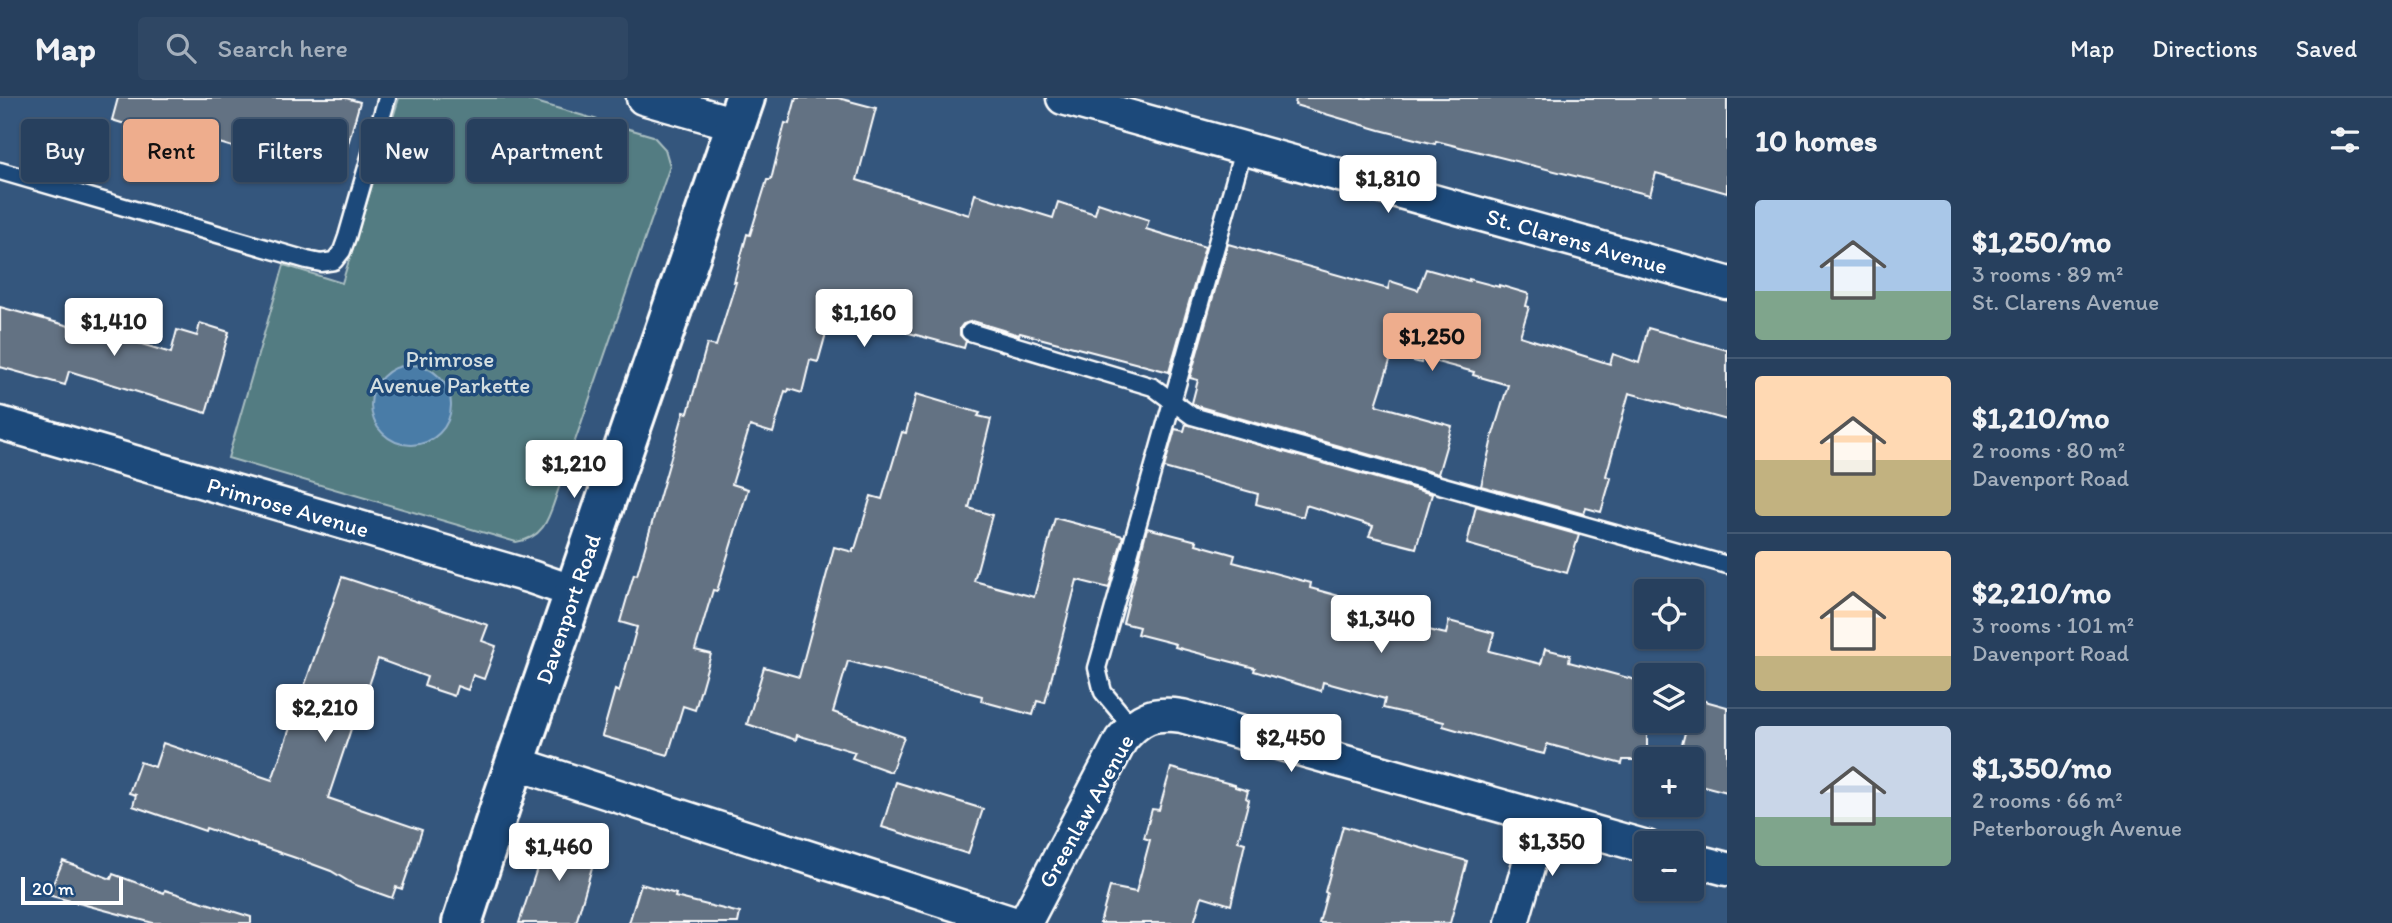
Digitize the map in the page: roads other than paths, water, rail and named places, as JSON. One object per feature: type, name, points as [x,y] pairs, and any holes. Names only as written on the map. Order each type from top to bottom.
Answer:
[{"type":"street","points":[[643,98],[741,111]]},
{"type":"street","name":"St. Clarens Avenue","points":[[1063,98],[1727,283]]},
{"type":"street","name":"Davenport Road","points":[[463,923],[574,592],[741,111]]},
{"type":"street","name":"Primrose Avenue","points":[[0,423],[574,592]]},
{"type":"street","name":"Greenlaw Avenue","points":[[1025,923],[1121,740],[1132,727],[1149,716],[1182,716],[1634,843]]},
{"type":"street","points":[[516,763],[1013,923]]},
{"type":"street","points":[[1512,923],[1542,818]]},
{"type":"street","points":[[1704,863],[1727,869]]},
{"type":"lane","points":[[0,171],[307,260],[321,263],[334,261],[342,251],[347,237],[387,98]]},
{"type":"lane","points":[[1132,727],[1103,692],[1097,668],[1244,147]]},
{"type":"lane","points":[[970,332],[1153,387],[1192,416],[1727,565]]},
{"type":"water","points":[[411,365],[426,368],[439,377],[448,390],[451,405],[448,420],[439,433],[426,442],[411,445],[396,442],[383,433],[374,420],[371,405],[374,390],[383,377],[396,368]]},
{"type":"park label","name":"Primrose Avenue Parkette","points":[[450,372]]}]
